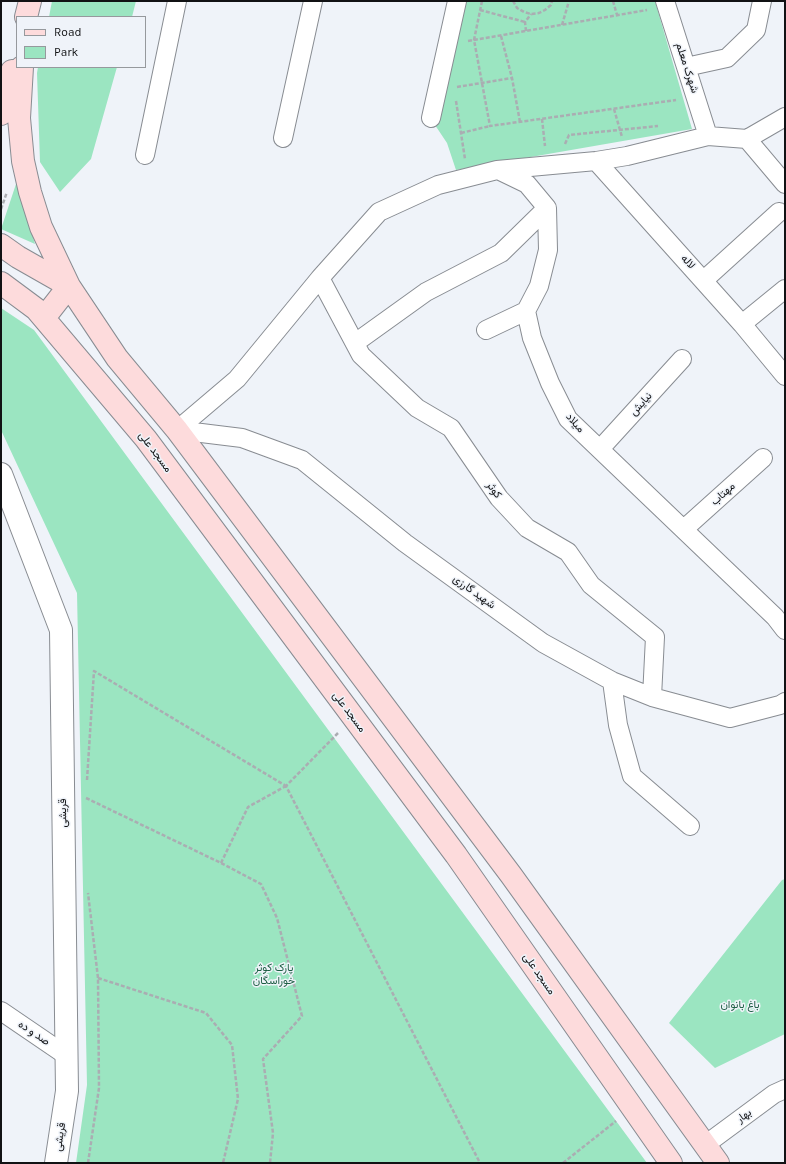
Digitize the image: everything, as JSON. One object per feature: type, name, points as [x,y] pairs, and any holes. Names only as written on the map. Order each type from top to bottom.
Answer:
[{"type":"main road","points":[[26,16],[30,1]]},
{"type":"main road","points":[[1,114],[16,57]]},
{"type":"main road","points":[[22,68],[19,118],[23,161],[30,192],[41,227],[69,286],[117,358],[178,430],[480,834],[718,1163]]},
{"type":"main road","points":[[1,245],[18,257],[69,286]]},
{"type":"main road","name":"مسجد علی","points":[[1,283],[36,308],[146,439],[456,855],[671,1163]]},
{"type":"main road","points":[[44,318],[69,286]]},
{"type":"main road","points":[[456,855],[480,834]]},
{"type":"street","points":[[145,155],[177,1]]},
{"type":"street","points":[[283,138],[312,1]]},
{"type":"street","points":[[431,118],[457,1]]},
{"type":"street","points":[[686,66],[728,58],[756,30],[762,1]]},
{"type":"street","name":"شهرک معلم","points":[[666,4],[708,136]]},
{"type":"street","points":[[178,430],[237,379],[320,278],[379,212],[438,185],[467,177],[497,170],[596,161],[627,156],[708,136],[747,139],[785,117]]},
{"type":"street","points":[[747,139],[785,184]]},
{"type":"street","name":"لاله","points":[[596,161],[704,280],[785,376]]},
{"type":"street","points":[[486,330],[526,311],[539,286],[548,250],[547,208],[527,184],[497,170]]},
{"type":"street","points":[[355,343],[426,292],[501,253],[547,208]]},
{"type":"street","points":[[704,280],[779,212]]},
{"type":"street","name":"کوثر","points":[[320,278],[362,355],[417,408],[451,428],[499,498],[527,528],[568,552],[591,585],[655,638],[652,697]]},
{"type":"street","points":[[742,324],[785,289]]},
{"type":"street","name":"میلاد","points":[[526,311],[532,338],[550,383],[568,419],[684,530],[782,619]]},
{"type":"street","name":"نیایش","points":[[600,449],[682,359]]},
{"type":"street","name":"شهید گارزی","points":[[178,430],[242,438],[302,460],[405,543],[543,643],[612,681],[652,697],[730,718],[780,705],[785,702]]},
{"type":"street","name":"مهتاب","points":[[684,530],[763,458]]},
{"type":"street","name":"قریشی","points":[[1,474],[61,630],[67,1091],[56,1163]]},
{"type":"street","points":[[612,681],[618,725],[632,776],[690,826]]},
{"type":"street","name":"صد و ده","points":[[1,1011],[67,1056]]},
{"type":"street","name":"بهار","points":[[705,1145],[774,1094],[785,1089]]},
{"type":"path","points":[[482,1],[474,40],[490,126]]},
{"type":"path","points":[[513,1],[517,8],[531,14],[539,13],[545,10],[551,5],[552,1]]},
{"type":"path","points":[[562,25],[569,1]]},
{"type":"path","points":[[613,1],[617,15]]},
{"type":"path","points":[[474,40],[647,10],[666,4]]},
{"type":"path","points":[[646,6],[650,18]]},
{"type":"path","points":[[480,10],[525,22]]},
{"type":"path","points":[[526,31],[525,22],[531,14]]},
{"type":"path","points":[[501,36],[512,78],[520,122]]},
{"type":"path","points":[[455,88],[512,78]]},
{"type":"path","points":[[456,95],[467,177]]},
{"type":"path","points":[[461,133],[490,126],[678,100],[680,106]]},
{"type":"path","points":[[614,109],[627,156]]},
{"type":"path","points":[[542,119],[545,148]]},
{"type":"path","points":[[564,146],[569,135],[664,126]]},
{"type":"path","points":[[538,149],[552,147]]},
{"type":"path","points":[[87,782],[94,671],[286,786],[480,1163]]},
{"type":"path","points":[[221,863],[248,807],[286,786],[353,717]]},
{"type":"path","points":[[85,805],[86,798],[221,863],[261,884],[277,918],[302,1016],[263,1059],[273,1132],[270,1163]]},
{"type":"path","points":[[88,887],[98,978],[99,1088],[88,1163]]},
{"type":"path","points":[[98,978],[206,1013],[232,1045],[238,1099],[222,1163]]},
{"type":"path","points":[[563,1163],[632,1108]]},
{"type":"green space","points":[[52,1],[136,1],[132,16],[49,16]]},
{"type":"green space","points":[[463,1],[655,1],[692,129],[456,170],[447,143],[435,125]]},
{"type":"green space","points":[[38,68],[117,68],[91,159],[60,192],[40,162]]},
{"type":"green space","points":[[17,181],[35,244],[1,229]]},
{"type":"green space","name":"پارک کوثر خوراسگان","points":[[1,308],[34,330],[647,1163],[76,1163],[87,1085],[77,593],[1,430]]},
{"type":"green space","name":"باغ بانوان","points":[[785,879],[785,1034],[715,1068],[669,1023],[782,880]]}]
